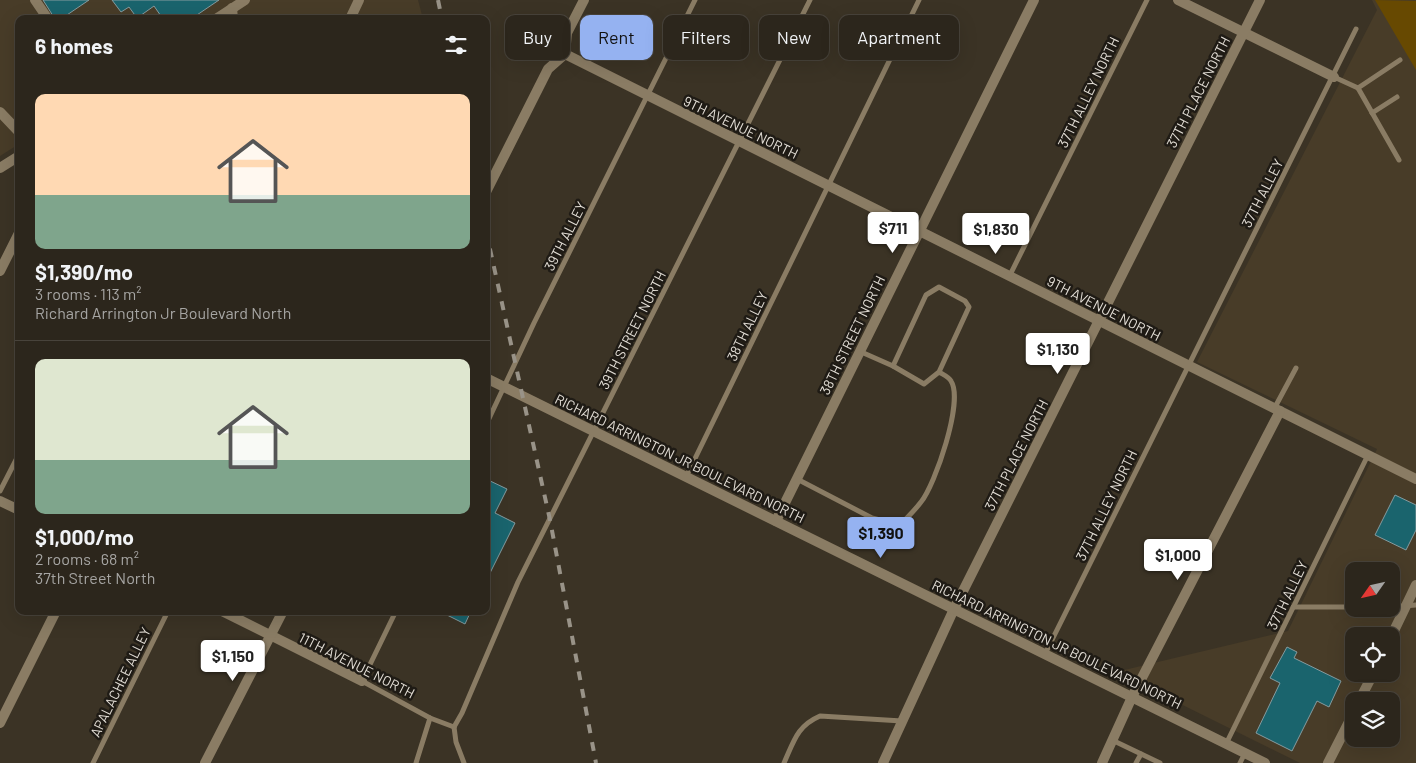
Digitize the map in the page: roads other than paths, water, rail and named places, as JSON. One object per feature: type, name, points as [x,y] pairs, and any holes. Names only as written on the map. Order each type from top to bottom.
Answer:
[{"type":"street","points":[[36,0],[45,15]]},
{"type":"street","points":[[232,14],[245,0]]},
{"type":"street","points":[[352,15],[359,0]]},
{"type":"street","points":[[570,27],[584,0]]},
{"type":"street","name":"38TH STREET NORTH","points":[[776,521],[918,230],[1034,0]]},
{"type":"street","points":[[1178,0],[1334,77]]},
{"type":"street","name":"37TH PLACE NORTH","points":[[884,763],[954,609],[1260,0]]},
{"type":"street","name":"9TH AVENUE NORTH","points":[[570,57],[739,143],[1010,275],[1187,366],[1416,479]]},
{"type":"street","points":[[490,184],[548,69],[558,60]]},
{"type":"street","points":[[0,112],[15,128]]},
{"type":"street","points":[[0,168],[15,159]]},
{"type":"street","points":[[0,271],[15,241]]},
{"type":"street","name":"RICHARD ARRINGTON JR BOULEVARD NORTH","points":[[490,380],[1265,763]]},
{"type":"street","points":[[1102,763],[1132,697],[1277,410]]},
{"type":"street","points":[[0,501],[15,508]]},
{"type":"street","points":[[1397,627],[1411,605],[1416,585]]},
{"type":"street","points":[[0,723],[54,615]]},
{"type":"street","name":"11TH AVENUE NORTH","points":[[230,615],[362,681]]},
{"type":"street","points":[[206,763],[281,615]]},
{"type":"street","points":[[1328,763],[1345,730]]},
{"type":"lane","name":"39TH ALLEY","points":[[490,417],[534,323],[696,0]]},
{"type":"lane","name":"39TH STREET NORTH","points":[[454,727],[462,714],[518,582],[810,0]]},
{"type":"lane","name":"38TH ALLEY","points":[[686,476],[919,0]]},
{"type":"lane","name":"37TH ALLEY NORTH","points":[[1010,275],[1147,0]]},
{"type":"lane","name":"37TH ALLEY","points":[[1187,366],[1334,77],[1356,29]]},
{"type":"lane","points":[[1358,88],[1400,60]]},
{"type":"lane","points":[[1334,77],[1358,88],[1399,160]]},
{"type":"lane","points":[[1372,113],[1396,97]]},
{"type":"lane","points":[[859,351],[893,366],[924,384],[939,372],[969,307],[965,301],[939,287],[926,295],[893,366]]},
{"type":"lane","name":"37TH ALLEY NORTH","points":[[1045,654],[1187,366]]},
{"type":"lane","points":[[1277,410],[1296,368]]},
{"type":"lane","points":[[796,479],[872,518],[900,525],[922,501],[944,450],[953,420],[956,394],[951,380],[939,372]]},
{"type":"lane","name":"37TH ALLEY","points":[[1226,744],[1368,455]]},
{"type":"lane","points":[[0,491],[15,462]]},
{"type":"lane","points":[[1293,607],[1345,607]]},
{"type":"lane","name":"APALACHEE ALLEY","points":[[93,763],[166,615]]},
{"type":"lane","points":[[362,681],[394,615]]},
{"type":"lane","name":"11TH AVENUE NORTH","points":[[362,681],[430,718],[454,727]]},
{"type":"lane","points":[[784,763],[800,729],[809,721],[820,716],[903,721]]},
{"type":"lane","points":[[416,763],[430,718]]},
{"type":"lane","points":[[454,727],[456,742],[464,763]]},
{"type":"lane","points":[[1112,740],[1160,763]]},
{"type":"lane","points":[[1240,763],[1245,753]]},
{"type":"lane","points":[[1136,763],[1141,754]]},
{"type":"railway","points":[[438,0],[441,15]]},
{"type":"railway","points":[[490,249],[550,520],[596,763]]}]
